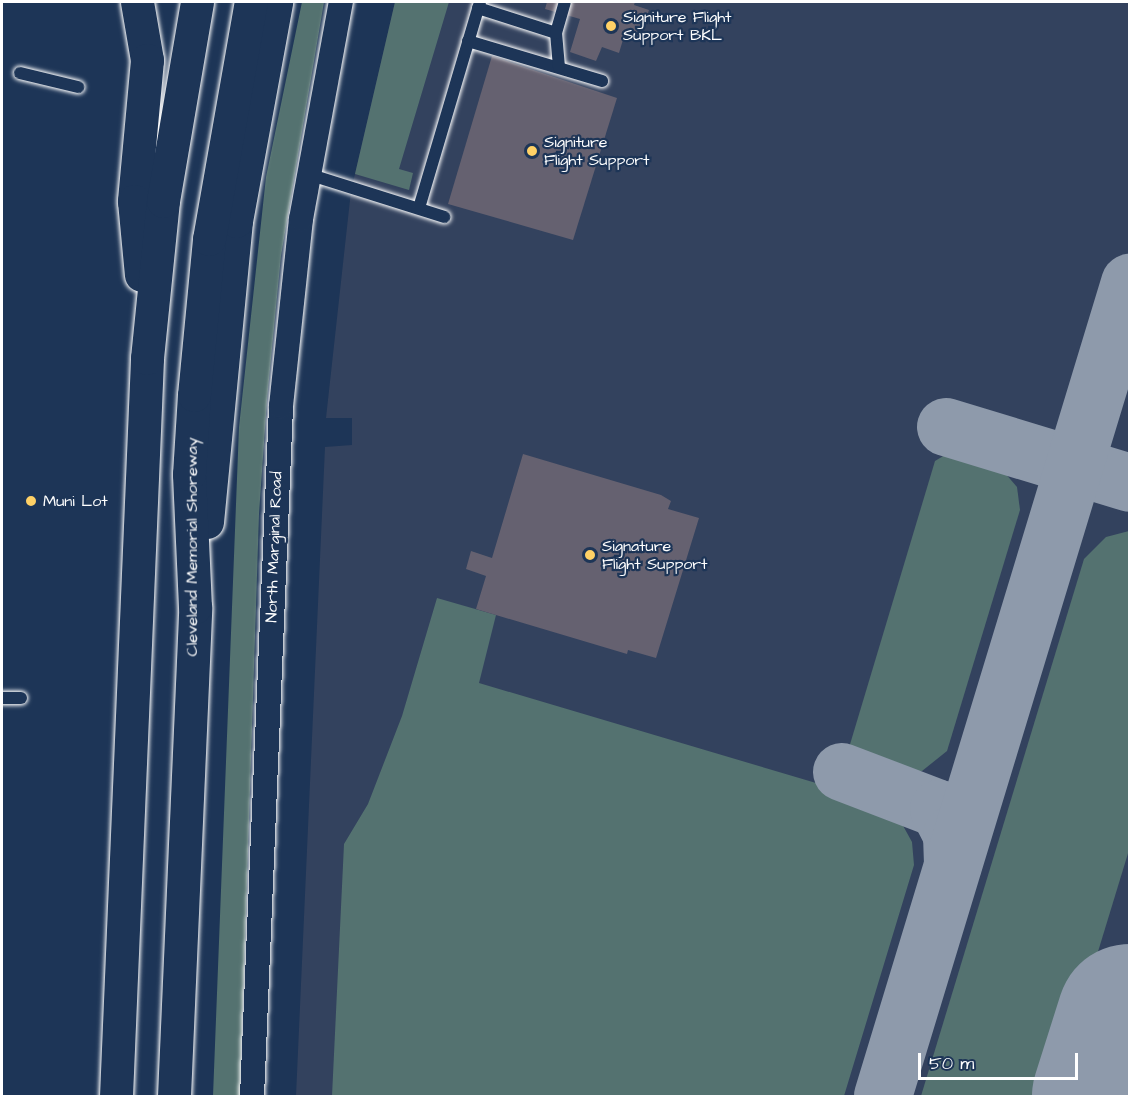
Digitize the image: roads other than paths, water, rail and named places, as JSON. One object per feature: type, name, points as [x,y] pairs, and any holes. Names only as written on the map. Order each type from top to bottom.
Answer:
[{"type":"highway","points":[[137,2],[146,42],[147,77],[134,201],[147,358]]},
{"type":"highway","points":[[116,1096],[147,358],[163,201],[197,2]]},
{"type":"highway","name":"Cleveland Memorial Shoreway","points":[[174,1096],[195,607],[189,474],[201,317],[221,162],[251,2]]},
{"type":"highway","points":[[195,607],[213,473],[236,221],[276,2]]},
{"type":"street","name":"North Marginal Road","points":[[252,1096],[281,406],[308,174],[341,2]]},
{"type":"lane","points":[[559,67],[556,33],[565,2]]},
{"type":"lane","points":[[419,208],[479,5],[556,33]]},
{"type":"lane","points":[[468,41],[602,81]]},
{"type":"lane","points":[[20,73],[78,87]]},
{"type":"lane","points":[[308,174],[444,217]]},
{"type":"lane","points":[[2,698],[21,698]]},
{"type":"place","name":"Signiture Flight Support BKL","points":[[611,26]]},
{"type":"place","name":"Signiture Flight Support","points":[[532,151]]},
{"type":"place","name":"Muni Lot","points":[[31,501]]},
{"type":"place","name":"Signature Flight Support","points":[[590,555]]}]
